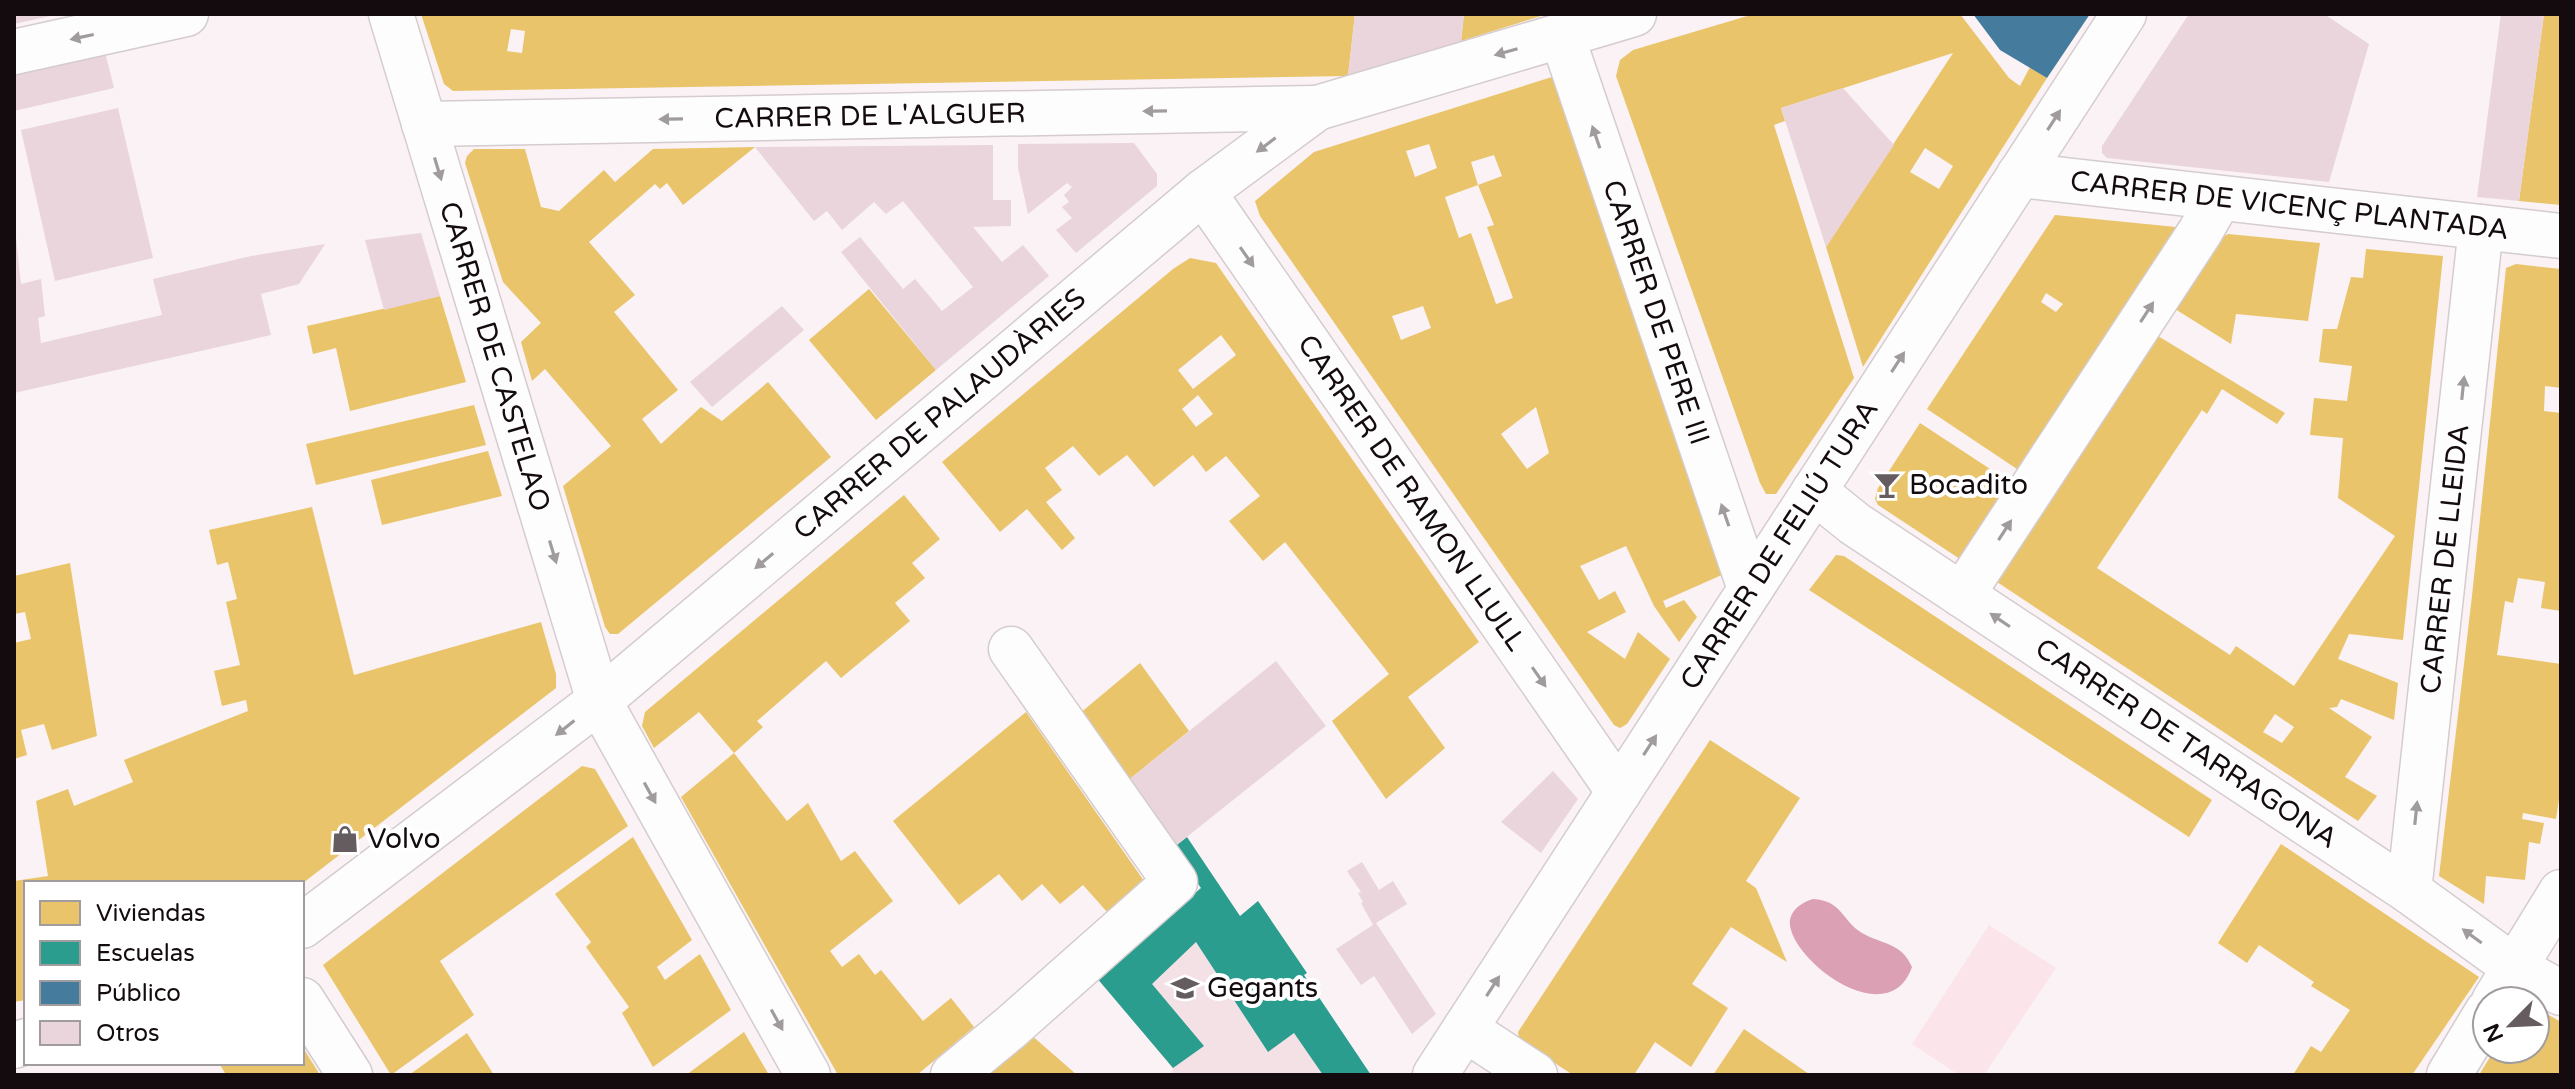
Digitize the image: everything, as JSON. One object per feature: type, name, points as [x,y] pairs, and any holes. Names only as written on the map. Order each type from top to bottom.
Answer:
[{"type":"street","points":[[14,52],[186,14]]},
{"type":"street","name":"CARRER DE CASTELAO","points":[[391,14],[599,701],[808,1075]]},
{"type":"street","name":"CARRER DE PALAUDÀRIES","points":[[304,924],[599,701],[1203,192],[1317,108],[1634,14]]},
{"type":"street","name":"CARRER DE FELIÚ TURA","points":[[1435,1075],[2124,14]]},
{"type":"street","name":"CARRER DE PERE III","points":[[1562,36],[1750,589]]},
{"type":"street","name":"CARRER DE L'ALGUER","points":[[424,124],[1317,108]]},
{"type":"street","name":"CARRER DE VICENÇ PLANTADA","points":[[2019,175],[2561,236]]},
{"type":"street","name":"CARRER DE RAMON LLULL","points":[[1203,192],[1619,792]]},
{"type":"street","points":[[1962,595],[2219,199]]},
{"type":"street","name":"CARRER DE LLEIDA","points":[[2409,891],[2481,227]]},
{"type":"street","name":"CARRER DE TARRAGONA","points":[[1814,491],[1855,524],[2409,891],[2504,984],[2561,993]]},
{"type":"street","points":[[953,1075],[1175,882],[1011,649]]},
{"type":"street","points":[[2504,984],[2561,892]]},
{"type":"street","points":[[304,1003],[350,1075]]},
{"type":"street","points":[[1465,1029],[1535,1075]]},
{"type":"street","points":[[2449,1075],[2471,1039]]},
{"type":"shaded area","name":"Gegants","points":[[1201,888],[1323,1075],[1172,1075],[1173,1068],[1096,977]]},
{"type":"shaded area","points":[[1813,899],[1830,903],[1862,933],[1897,948],[1912,967],[1901,985],[1885,993],[1867,993],[1847,987],[1811,961],[1798,945],[1790,919],[1803,903]]},
{"type":"shaded area","points":[[1989,925],[2056,968],[1984,1075],[1959,1075],[1912,1044]]},
{"type":"building: Viviendas","points":[[421,14],[1355,14],[1348,76],[453,91],[444,84]],"holes":[[[511,29],[525,31],[522,53],[507,51]]]},
{"type":"building: Viviendas","points":[[1464,14],[1544,14],[1544,15],[1461,41]]},
{"type":"building: Viviendas","points":[[1754,14],[1960,14],[2009,78],[2020,86],[2030,67],[2047,78],[1863,367],[1826,247],[1953,53],[1781,108],[1785,121],[1774,125],[1854,378],[1776,494],[1766,494],[1760,483],[1616,76],[1620,60],[1633,50]],"holes":[[[1925,148],[1953,166],[1939,189],[1910,172]]]},
{"type":"building: Viviendas","points":[[2544,14],[2561,14],[2561,205],[2519,201]]},
{"type":"building: Viviendas","points":[[1552,77],[1724,574],[1663,601],[1666,608],[1684,600],[1697,617],[1679,642],[1654,606],[1626,546],[1580,566],[1599,600],[1615,591],[1626,612],[1587,632],[1625,659],[1638,632],[1670,659],[1627,724],[1620,728],[1614,725],[1260,216],[1255,201],[1314,152]],"holes":[[[1429,144],[1437,168],[1415,177],[1406,151]],[[1494,155],[1502,176],[1478,185],[1471,162]],[[1478,185],[1494,225],[1487,227],[1513,298],[1496,304],[1471,233],[1459,238],[1445,197]],[[1423,306],[1431,328],[1401,340],[1392,316]],[[1536,407],[1549,453],[1527,469],[1501,434]]]},
{"type":"building: Viviendas","points":[[755,147],[683,205],[667,183],[660,189],[655,184],[589,242],[635,295],[614,312],[678,390],[642,419],[661,444],[701,407],[722,421],[768,382],[831,457],[618,634],[610,634],[605,627],[563,486],[611,446],[545,369],[532,381],[521,342],[541,323],[503,282],[465,163],[467,156],[474,149],[525,149],[541,207],[559,211],[604,170],[615,182],[653,149]]},
{"type":"building: Viviendas","points":[[2055,215],[2176,227],[2176,234],[2020,471],[1927,409]],"holes":[[[2046,293],[2063,304],[2056,312],[2041,302]]]},
{"type":"building: Viviendas","points":[[2228,234],[2320,243],[2308,321],[2236,314],[2231,344],[2175,309],[2221,238]]},
{"type":"building: Viviendas","points":[[2366,249],[2443,256],[2403,640],[2349,634],[2338,659],[2398,683],[2394,720],[2341,699],[2337,707],[2329,708],[2372,737],[2345,777],[2377,796],[2358,821],[1997,582],[2158,336],[2285,413],[2277,424],[2222,389],[2207,414],[2202,410],[2097,568],[2230,655],[2236,646],[2294,686],[2395,536],[2338,498],[2343,438],[2310,435],[2314,398],[2347,401],[2352,366],[2319,362],[2323,329],[2337,329],[2351,277],[2363,278]],"holes":[[[2275,714],[2294,727],[2282,743],[2263,732]]]},
{"type":"building: Viviendas","points":[[1190,258],[1216,263],[1479,642],[1408,697],[1445,748],[1386,799],[1332,721],[1389,674],[1285,542],[1263,561],[1229,521],[1260,496],[1226,456],[1206,472],[1193,455],[1154,487],[1127,455],[1099,476],[1073,446],[1045,468],[1062,490],[1046,502],[1075,538],[1062,550],[1027,509],[1000,532],[942,462]],"holes":[[[1221,335],[1236,355],[1193,389],[1178,370]],[[1198,395],[1213,414],[1196,427],[1182,409]]]},
{"type":"building: Viviendas","points":[[2516,264],[2561,269],[2561,388],[2545,386],[2544,411],[2561,413],[2561,611],[2541,608],[2545,582],[2518,578],[2513,603],[2505,601],[2497,655],[2561,664],[2561,786],[2556,819],[2523,813],[2522,819],[2544,823],[2540,844],[2529,842],[2525,880],[2486,876],[2484,904],[2439,876],[2506,268]]},
{"type":"building: Viviendas","points":[[869,289],[936,370],[876,420],[809,340]]},
{"type":"building: Viviendas","points":[[440,296],[466,382],[350,411],[336,348],[313,354],[307,326]]},
{"type":"building: Viviendas","points":[[474,405],[486,445],[316,485],[306,444]]},
{"type":"building: Viviendas","points":[[1920,423],[2013,484],[1963,561],[1878,505],[1875,499],[1878,488]]},
{"type":"building: Viviendas","points":[[488,451],[502,496],[382,525],[371,480]]},
{"type":"building: Viviendas","points":[[904,495],[940,539],[912,563],[925,578],[895,603],[910,621],[841,678],[826,661],[757,721],[763,727],[734,753],[699,712],[654,748],[642,726],[645,712]]},
{"type":"building: Viviendas","points":[[312,507],[354,675],[541,622],[556,674],[556,688],[304,882],[24,881],[24,1000],[14,1002],[14,881],[48,876],[36,801],[68,789],[74,806],[133,782],[124,760],[248,711],[246,700],[222,706],[214,671],[240,665],[226,602],[237,599],[228,562],[217,565],[209,530]]},
{"type":"building: Viviendas","points":[[1836,555],[1844,556],[2212,800],[2189,837],[1809,590]]},
{"type":"building: Viviendas","points":[[70,563],[97,736],[52,750],[44,724],[21,730],[27,755],[14,759],[14,643],[31,639],[25,612],[14,614],[14,576]]},
{"type":"building: Viviendas","points":[[1140,663],[1189,731],[1126,782],[1079,714]]},
{"type":"building: Viviendas","points":[[1026,712],[1144,881],[1108,913],[1083,885],[1060,904],[1042,884],[1022,901],[999,874],[959,905],[893,821]]},
{"type":"building: Viviendas","points":[[1710,740],[1800,798],[1746,881],[1756,888],[1787,962],[1731,927],[1692,984],[1728,1008],[1691,1067],[1655,1042],[1634,1075],[1573,1075],[1524,1043],[1518,1032]]},
{"type":"building: Viviendas","points":[[734,753],[787,821],[808,803],[841,861],[855,851],[893,901],[830,951],[842,967],[859,954],[875,975],[881,970],[923,1021],[951,998],[974,1027],[917,1075],[838,1075],[681,797]]},
{"type":"building: Viviendas","points":[[582,766],[595,769],[628,826],[440,961],[474,1015],[391,1075],[323,965]]},
{"type":"building: Viviendas","points":[[633,837],[692,940],[657,967],[665,980],[700,954],[731,1010],[653,1067],[622,1013],[629,1007],[586,947],[591,942],[555,894]]},
{"type":"building: Viviendas","points":[[2281,844],[2479,977],[2412,1075],[2293,1075],[2311,1046],[2321,1052],[2350,1010],[2311,986],[2314,982],[2259,945],[2247,963],[2218,943]]},
{"type":"building: Viviendas","points":[[2551,1016],[2561,1022],[2561,1075],[2479,1075],[2485,1065],[2551,1065]]},
{"type":"building: Viviendas","points":[[1744,1029],[1806,1072],[1811,1075],[1713,1075]]},
{"type":"building: Viviendas","points":[[744,1032],[769,1075],[686,1075]]},
{"type":"building: Viviendas","points":[[467,1033],[494,1075],[409,1075]]},
{"type":"building: Viviendas","points":[[1030,1034],[1077,1075],[981,1075]]},
{"type":"building: Viviendas","points":[[304,1049],[320,1075],[226,1075],[220,1065],[304,1065]]},
{"type":"building: Escuelas","points":[[1187,837],[1240,916],[1258,901],[1371,1075],[1323,1075],[1294,1033],[1268,1052],[1196,942],[1152,984],[1204,1046],[1173,1068],[1096,977],[1201,888],[1173,848]]},
{"type":"building: Público","points":[[1973,14],[2090,14],[2047,78],[2000,50]]},
{"type":"building: Otros","points":[[14,14],[55,14],[55,15],[14,24]]},
{"type":"building: Otros","points":[[1355,14],[1464,14],[1461,41],[1348,76]]},
{"type":"building: Otros","points":[[2189,14],[2324,14],[2369,44],[2329,182],[2107,158],[2102,153],[2102,146]]},
{"type":"building: Otros","points":[[2501,14],[2544,14],[2519,201],[2477,197]]},
{"type":"building: Otros","points":[[104,48],[114,88],[14,111],[14,69]]},
{"type":"building: Otros","points":[[1843,88],[1894,145],[1826,247],[1781,108]]},
{"type":"building: Otros","points":[[118,108],[153,258],[55,281],[21,130]]},
{"type":"building: Otros","points":[[1134,143],[1157,174],[1157,186],[1076,253],[1056,230],[1072,218],[1062,207],[1069,202],[1064,195],[1072,187],[1067,183],[1028,214],[1018,168],[1018,144]]},
{"type":"building: Otros","points":[[993,145],[993,200],[1011,200],[1011,226],[973,227],[1002,262],[1023,245],[1049,276],[936,370],[841,252],[860,237],[903,289],[915,279],[942,311],[973,287],[903,201],[886,214],[874,202],[842,230],[827,211],[814,221],[755,147]]},
{"type":"building: Otros","points":[[421,233],[440,296],[384,310],[365,240]]},
{"type":"building: Otros","points":[[14,237],[21,284],[41,279],[45,316],[38,318],[41,343],[162,315],[153,279],[251,256],[325,244],[299,284],[261,294],[271,335],[14,393]]},
{"type":"building: Otros","points":[[782,306],[804,330],[712,407],[690,382]]},
{"type":"building: Otros","points":[[1276,661],[1326,726],[1173,848],[1126,782]]},
{"type":"building: Otros","points":[[1553,771],[1578,799],[1541,853],[1501,822]]},
{"type":"building: Otros","points":[[1362,862],[1379,890],[1393,881],[1407,904],[1376,923],[1436,1014],[1412,1034],[1374,976],[1361,985],[1336,949],[1373,925],[1361,903],[1358,893],[1361,892],[1347,871]]},
{"type":"place","name":"Bocadito","points":[[1887,485]]},
{"type":"place","name":"Volvo","points":[[345,839]]},
{"type":"place","name":"Gegants","points":[[1185,988]]}]
